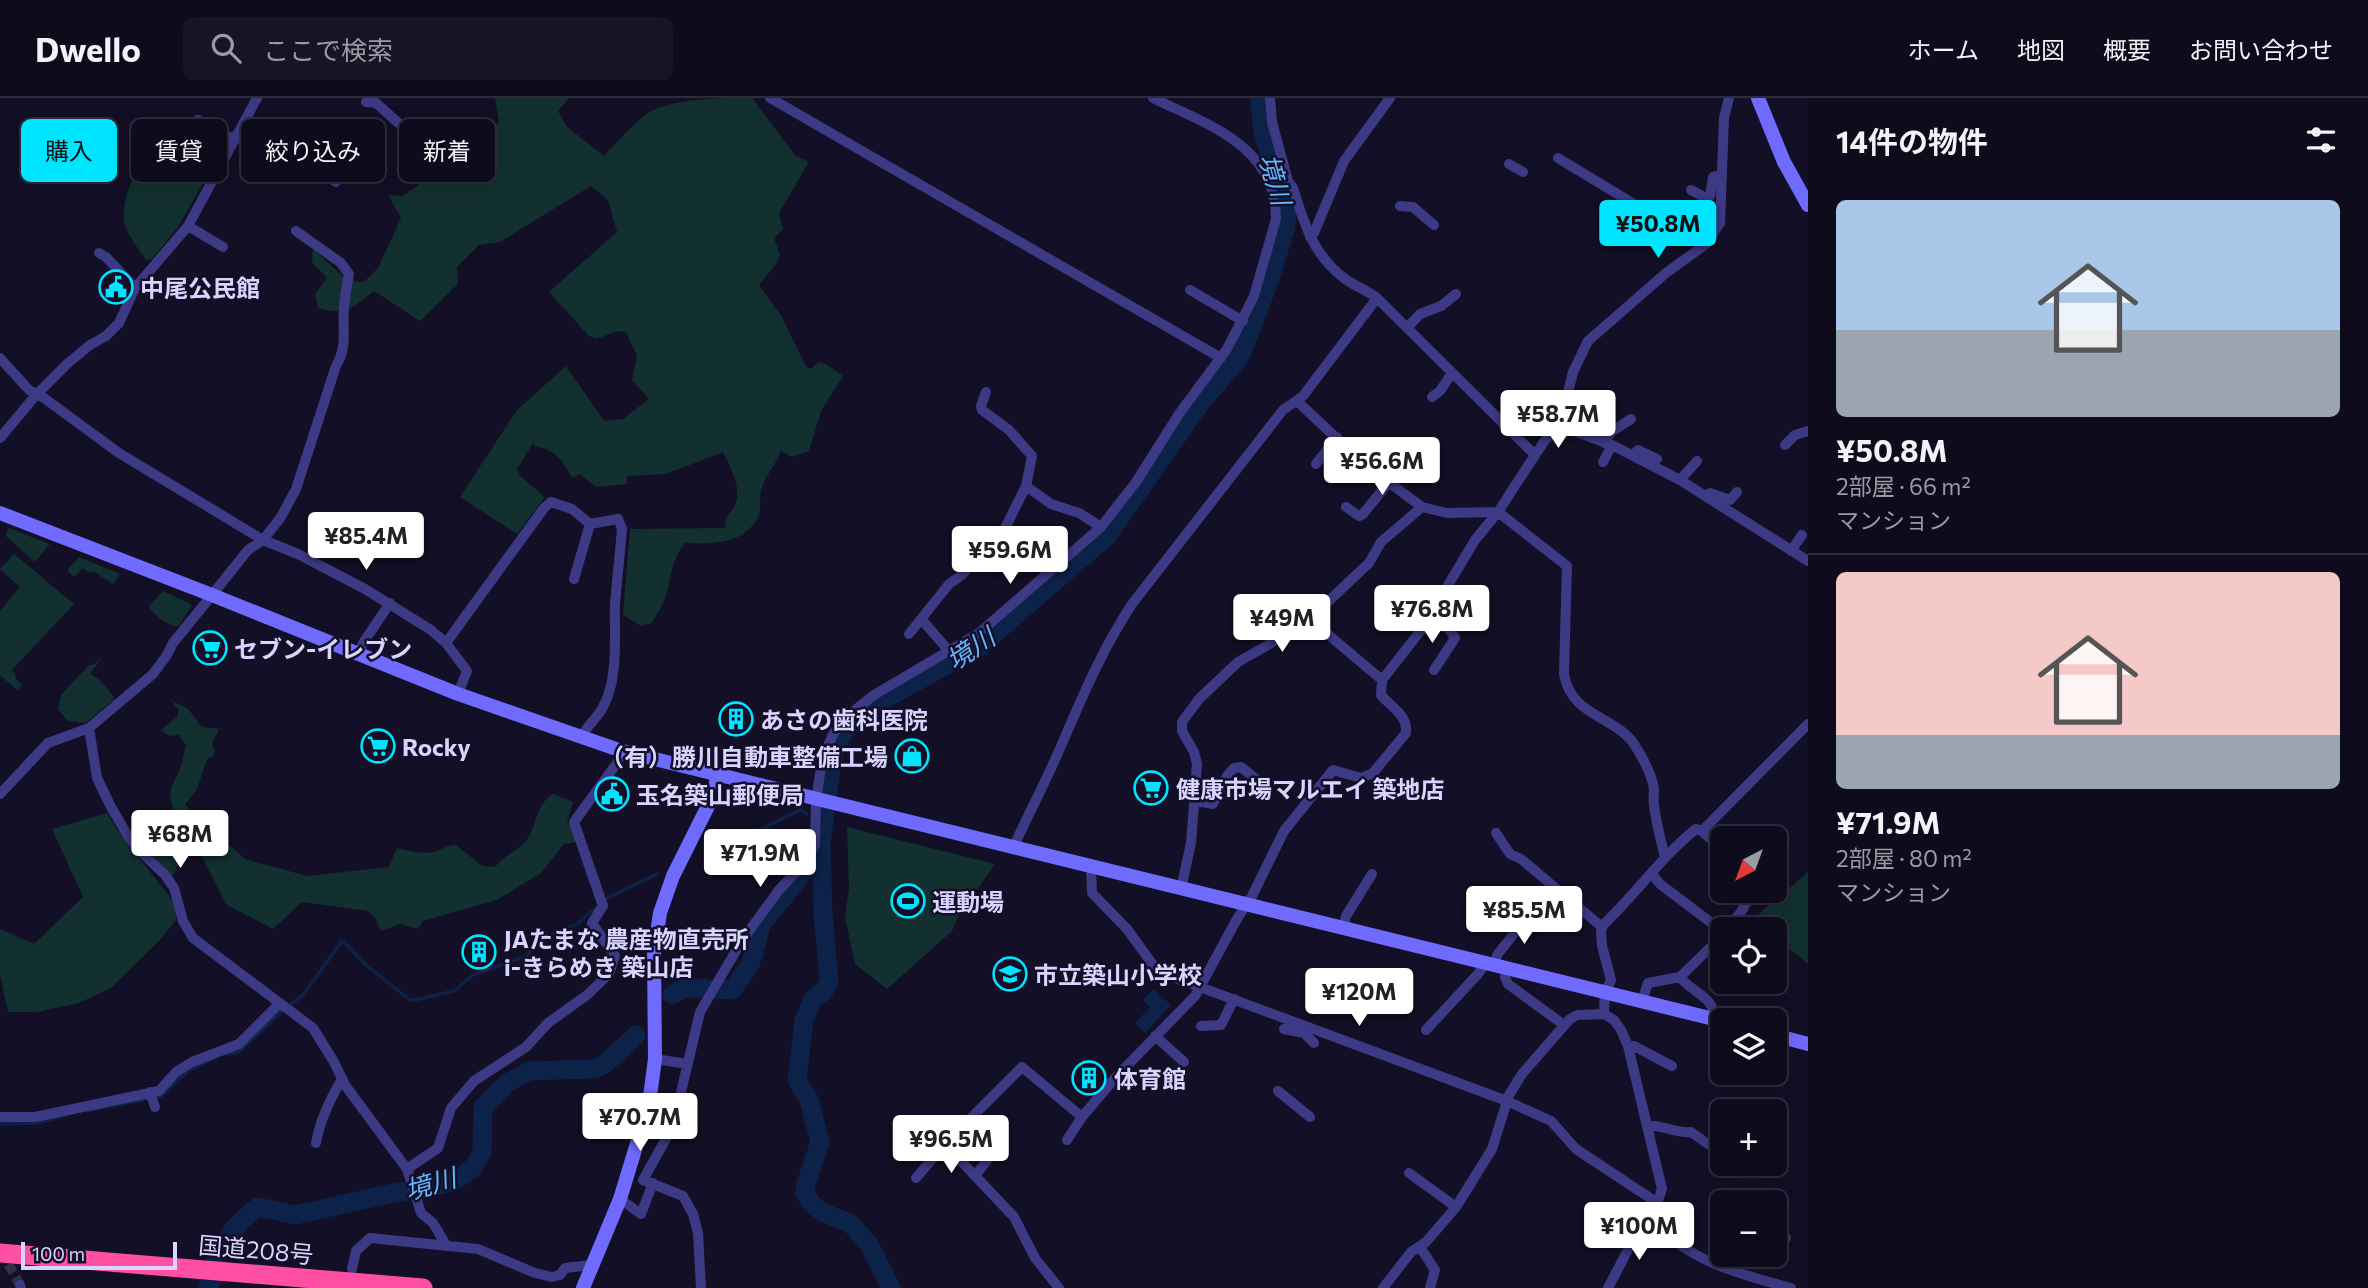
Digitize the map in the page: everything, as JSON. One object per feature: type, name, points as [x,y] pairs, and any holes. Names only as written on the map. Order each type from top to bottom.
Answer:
[{"type":"highway","name":"国道208号","points":[[0,1253],[423,1288]]},
{"type":"street","points":[[0,438],[36,395],[67,364],[120,323],[135,288],[188,226],[257,98]]},
{"type":"street","points":[[770,98],[1221,358]]},
{"type":"street","points":[[701,1288],[698,1233],[693,1214],[683,1196],[643,1180],[674,1126],[700,1012],[707,998],[743,939],[779,890],[807,860],[814,845],[825,801],[827,748],[844,719],[874,695],[979,633],[1101,527],[1136,482],[1179,414],[1221,358],[1254,296],[1276,219],[1272,188],[1251,151],[1233,137],[1153,98]]},
{"type":"street","points":[[1270,98],[1272,122],[1286,182],[1293,188],[1310,237],[1326,263],[1346,280],[1377,298],[1535,455]]},
{"type":"street","points":[[1310,237],[1344,161],[1390,98]]},
{"type":"street","points":[[1068,1140],[1082,1117],[1200,988],[1237,919],[1247,906],[1284,831],[1333,770],[1361,778],[1373,773],[1406,733],[1403,717],[1381,695],[1382,680],[1428,619],[1475,540],[1498,512],[1546,439],[1560,426],[1573,372],[1588,341],[1666,273],[1702,247],[1720,223],[1724,118],[1729,98]]},
{"type":"street","points":[[1758,98],[1784,162],[1808,205]]},
{"type":"street","points":[[366,102],[376,103],[399,123]]},
{"type":"street","points":[[227,136],[241,138]]},
{"type":"street","points":[[1558,158],[1702,247]]},
{"type":"street","points":[[1509,164],[1523,172]]},
{"type":"street","points":[[1691,190],[1706,198],[1710,196],[1713,177],[1723,178]]},
{"type":"street","points":[[1272,188],[1286,182]]},
{"type":"street","points":[[1400,206],[1413,207],[1434,225]]},
{"type":"street","points":[[188,226],[223,247]]},
{"type":"street","points":[[0,794],[48,743],[89,728],[153,674],[173,643],[248,550],[262,540],[281,517],[296,489],[345,343],[344,308],[349,274],[341,263],[296,230]]},
{"type":"street","points":[[99,253],[135,288]]},
{"type":"street","points":[[1190,290],[1243,321]]},
{"type":"street","points":[[1408,327],[1420,314],[1441,306],[1456,294]]},
{"type":"street","points":[[1014,846],[1051,769],[1092,672],[1128,600],[1283,410],[1298,402],[1377,298]]},
{"type":"street","points":[[0,358],[29,390],[119,453],[262,540],[298,554],[390,603],[431,630],[446,643],[467,671],[458,694]]},
{"type":"street","points":[[1432,397],[1440,391],[1452,373]]},
{"type":"street","points":[[909,634],[949,584],[962,575],[997,532],[1004,530],[1026,486],[1032,456],[1009,429],[982,410],[986,392]]},
{"type":"street","points":[[1298,402],[1364,464],[1422,507],[1447,513],[1498,512],[1567,566],[1566,686],[1586,709],[1630,739],[1651,777],[1653,802],[1665,858]]},
{"type":"street","points":[[1603,462],[1611,432],[1631,419]]},
{"type":"street","points":[[1560,426],[1608,444],[1681,480],[1808,561]]},
{"type":"street","points":[[1784,444],[1795,435],[1808,431]]},
{"type":"street","points":[[1316,464],[1337,437]]},
{"type":"street","points":[[1633,456],[1638,450],[1657,459]]},
{"type":"street","points":[[1681,480],[1697,461]]},
{"type":"street","points":[[1346,508],[1359,516],[1363,514],[1388,482]]},
{"type":"street","points":[[1026,486],[1051,504],[1079,513],[1101,527]]},
{"type":"street","points":[[1706,497],[1712,492],[1730,500],[1737,492]]},
{"type":"street","points":[[446,643],[551,502],[572,509],[590,524],[618,519],[622,528],[615,608],[617,641],[603,708],[581,738]]},
{"type":"street","points":[[1181,889],[1191,843],[1197,764],[1194,752],[1182,732],[1182,722],[1199,699],[1238,662],[1296,629],[1317,612],[1369,563],[1381,542],[1422,507]]},
{"type":"street","points":[[0,513],[458,694],[622,751],[1710,1018]]},
{"type":"street","points":[[574,579],[590,524]]},
{"type":"street","points":[[1791,551],[1802,535]]},
{"type":"street","points":[[359,654],[363,643],[390,603]]},
{"type":"street","points":[[1317,612],[1312,621],[1382,680]]},
{"type":"street","points":[[1428,619],[1449,629],[1455,638],[1434,670]]},
{"type":"street","points":[[922,620],[949,651]]},
{"type":"street","points":[[1702,831],[1808,724]]},
{"type":"street","points":[[89,728],[97,778],[111,807],[128,836],[174,888],[183,921],[193,938],[319,1035],[342,1079],[407,1169],[421,1213],[433,1223],[446,1245]]},
{"type":"street","points":[[407,1169],[438,1147],[451,1108],[474,1081],[526,1047],[548,1023],[587,995],[609,974],[615,956],[592,923],[603,906],[574,822],[617,763],[622,751]]},
{"type":"street","points":[[1196,801],[1213,804],[1234,768],[1241,767],[1257,780]]},
{"type":"street","points":[[583,1288],[620,1199],[649,1104],[654,1059],[654,954],[660,913],[673,876],[711,800],[718,776]]},
{"type":"street","points":[[1604,1014],[1605,992],[1611,980],[1602,946],[1602,927],[1665,858],[1696,829],[1710,838]]},
{"type":"street","points":[[1496,833],[1510,854],[1521,859],[1602,927]]},
{"type":"street","points":[[1091,866],[1091,893],[1127,929],[1156,969],[1200,988],[1507,1101],[1551,1121],[1576,1149],[1658,1204]]},
{"type":"street","points":[[1343,928],[1346,916],[1373,874]]},
{"type":"street","points":[[1652,874],[1660,884],[1710,924]]},
{"type":"street","points":[[1528,916],[1497,955],[1496,964],[1508,984],[1564,1025]]},
{"type":"street","points":[[1642,1001],[1648,983],[1680,977],[1710,946]]},
{"type":"street","points":[[1426,1030],[1478,974],[1496,964]]},
{"type":"street","points":[[1680,977],[1714,1008]]},
{"type":"street","points":[[1201,1026],[1221,1025],[1225,1022],[1234,999]]},
{"type":"street","points":[[0,1117],[36,1117],[152,1098],[176,1072],[192,1062],[239,1044],[284,1006]]},
{"type":"street","points":[[1382,1288],[1411,1252],[1420,1247],[1456,1207],[1492,1149],[1507,1101],[1522,1074],[1564,1025],[1577,1015],[1604,1014],[1614,1020],[1622,1030],[1628,1046],[1662,1189],[1652,1219],[1643,1225],[1632,1242],[1608,1288]]},
{"type":"street","points":[[1284,1029],[1304,1034],[1314,1043]]},
{"type":"street","points":[[1155,1036],[1184,1062]]},
{"type":"street","points":[[1787,1038],[1808,1044]]},
{"type":"street","points":[[1628,1046],[1634,1046],[1672,1066]]},
{"type":"street","points":[[654,1059],[687,1064]]},
{"type":"street","points":[[916,1178],[1022,1067],[1082,1117]]},
{"type":"street","points":[[316,1143],[322,1119],[342,1079]]},
{"type":"street","points":[[1278,1091],[1310,1117]]},
{"type":"street","points":[[1647,1126],[1682,1133],[1692,1132],[1710,1145]]},
{"type":"street","points":[[946,1144],[1014,1217],[1035,1258],[1059,1288]]},
{"type":"street","points":[[975,1176],[995,1150]]},
{"type":"street","points":[[1409,1172],[1456,1207]]},
{"type":"street","points":[[620,1199],[641,1214],[653,1183]]},
{"type":"street","points":[[1652,1219],[1682,1245],[1723,1268],[1791,1288]]},
{"type":"street","points":[[352,1269],[356,1251],[370,1237],[482,1250],[535,1273],[552,1277],[560,1275],[565,1268],[591,1265]]},
{"type":"street","points":[[1420,1247],[1435,1270],[1430,1288]]},
{"type":"green space","points":[[495,98],[569,98],[558,111],[567,127],[604,156],[640,119],[657,109],[696,100],[752,98],[795,155],[809,162],[779,213],[783,229],[774,238],[780,255],[759,285],[782,317],[806,367],[811,369],[818,362],[826,364],[843,376],[821,411],[809,451],[792,457],[781,451],[763,485],[759,514],[752,526],[736,538],[685,543],[681,548],[673,566],[665,600],[652,623],[641,626],[623,615],[630,529],[725,528],[736,502],[737,489],[723,452],[666,474],[627,476],[627,484],[596,487],[580,474],[572,478],[558,457],[533,443],[517,469],[520,476],[545,497],[517,534],[460,497],[517,410],[566,366],[604,421],[623,419],[649,399],[632,380],[637,356],[626,332],[616,331],[597,339],[589,336],[549,292],[617,232],[608,200],[591,186],[500,242],[479,245],[457,267],[458,284],[420,321],[374,291],[342,311],[318,308],[315,294],[327,278],[312,262],[313,249],[344,277],[357,282],[365,281],[378,268],[401,218],[388,195],[403,196],[422,182],[495,182],[495,127],[499,122]]},
{"type":"green space","points":[[131,182],[204,182],[178,227],[152,259],[146,260],[125,225],[124,210]]},
{"type":"green space","points":[[8,528],[50,544],[35,562],[6,536]]},
{"type":"green space","points":[[14,554],[74,604],[12,670],[22,685],[17,690],[0,675],[0,611],[20,587],[0,569]]},
{"type":"green space","points":[[79,557],[120,574],[113,584],[83,568],[74,577],[67,570]]},
{"type":"green space","points":[[163,591],[192,605],[178,627],[162,620],[149,606]]},
{"type":"green space","points":[[101,658],[90,674],[99,679],[114,697],[113,700],[85,723],[68,721],[58,709],[61,695],[89,665]]},
{"type":"green space","points":[[171,700],[188,709],[202,727],[219,729],[212,744],[215,749],[213,757],[207,759],[197,789],[185,805],[245,859],[307,876],[389,867],[397,848],[429,853],[456,845],[482,866],[495,867],[525,842],[542,804],[553,794],[573,802],[567,822],[583,841],[564,844],[541,873],[497,900],[423,921],[418,929],[400,924],[381,931],[368,911],[302,902],[273,929],[227,905],[195,844],[183,857],[172,877],[146,849],[147,843],[150,843],[158,829],[175,817],[170,796],[186,745],[179,735],[169,736],[161,730],[177,717],[179,711]]},
{"type":"green space","points":[[107,813],[117,830],[177,906],[176,920],[159,941],[111,988],[79,1003],[37,1012],[8,1012],[0,975],[0,929],[34,944],[83,897],[52,829]]},
{"type":"green space","name":"運動場","points":[[847,827],[995,864],[959,915],[952,931],[887,989],[855,964],[845,917],[849,888]]},
{"type":"green space","points":[[1808,872],[1808,964],[1787,947],[1787,917],[1755,917],[1772,903],[1787,903],[1787,890]]},
{"type":"water","points":[[1153,989],[1171,1005],[1145,1033],[1135,1023],[1150,1007],[1143,1000]]},
{"type":"waterway","name":"境川","points":[[672,995],[685,988],[732,990],[750,965],[762,923],[797,881],[821,844],[835,749],[845,730],[872,706],[978,648],[1107,536],[1202,401],[1240,357],[1270,279],[1286,226],[1287,211],[1263,132],[1259,98]]},
{"type":"waterway","points":[[706,845],[749,835],[800,810],[807,814]]},
{"type":"waterway","name":"境川","points":[[822,815],[827,815]]},
{"type":"waterway","points":[[821,844],[829,981],[824,991],[813,999],[804,1020],[797,1080],[809,1100],[820,1142],[805,1193],[812,1204],[824,1213],[850,1223],[869,1244],[891,1288]]},
{"type":"waterway","points":[[603,900],[657,874]]},
{"type":"waterway","points":[[226,1054],[239,1052],[304,994],[341,942],[410,1000],[415,1000],[454,991],[473,975],[526,956],[543,938],[577,924],[598,906]]},
{"type":"waterway","name":"境川","points":[[216,1259],[233,1230],[258,1207],[295,1215],[398,1192],[427,1189],[456,1180],[473,1168],[482,1153],[483,1107],[507,1083],[529,1071],[594,1069],[605,1064],[636,1035]]},
{"type":"waterway","points":[[88,1111],[161,1096],[188,1071],[215,1058]]},
{"type":"waterway","points":[[0,1124],[38,1123],[67,1115]]},
{"type":"waterway","name":"境川","points":[[208,1288],[214,1277]]},
{"type":"tunnel","points":[[1,1251],[20,1285]]},
{"type":"place","name":"中尾公民館","points":[[116,287]]},
{"type":"place","name":"セブン-イレブン","points":[[210,648]]},
{"type":"place","name":"あさの歯科医院","points":[[736,719]]},
{"type":"place","name":"Rocky","points":[[378,746]]},
{"type":"place","name":"（有）勝川自動車整備工場","points":[[912,756]]},
{"type":"place","name":"健康市場マルエイ 築地店","points":[[1151,788]]},
{"type":"place","name":"玉名築山郵便局","points":[[612,794]]},
{"type":"place","name":"運動場","points":[[908,901]]},
{"type":"place","name":"JAたまな 農産物直売所 i-きらめき 築山店","points":[[479,952]]},
{"type":"place","name":"市立築山小学校","points":[[1010,974]]},
{"type":"place","name":"体育館","points":[[1089,1078]]}]
